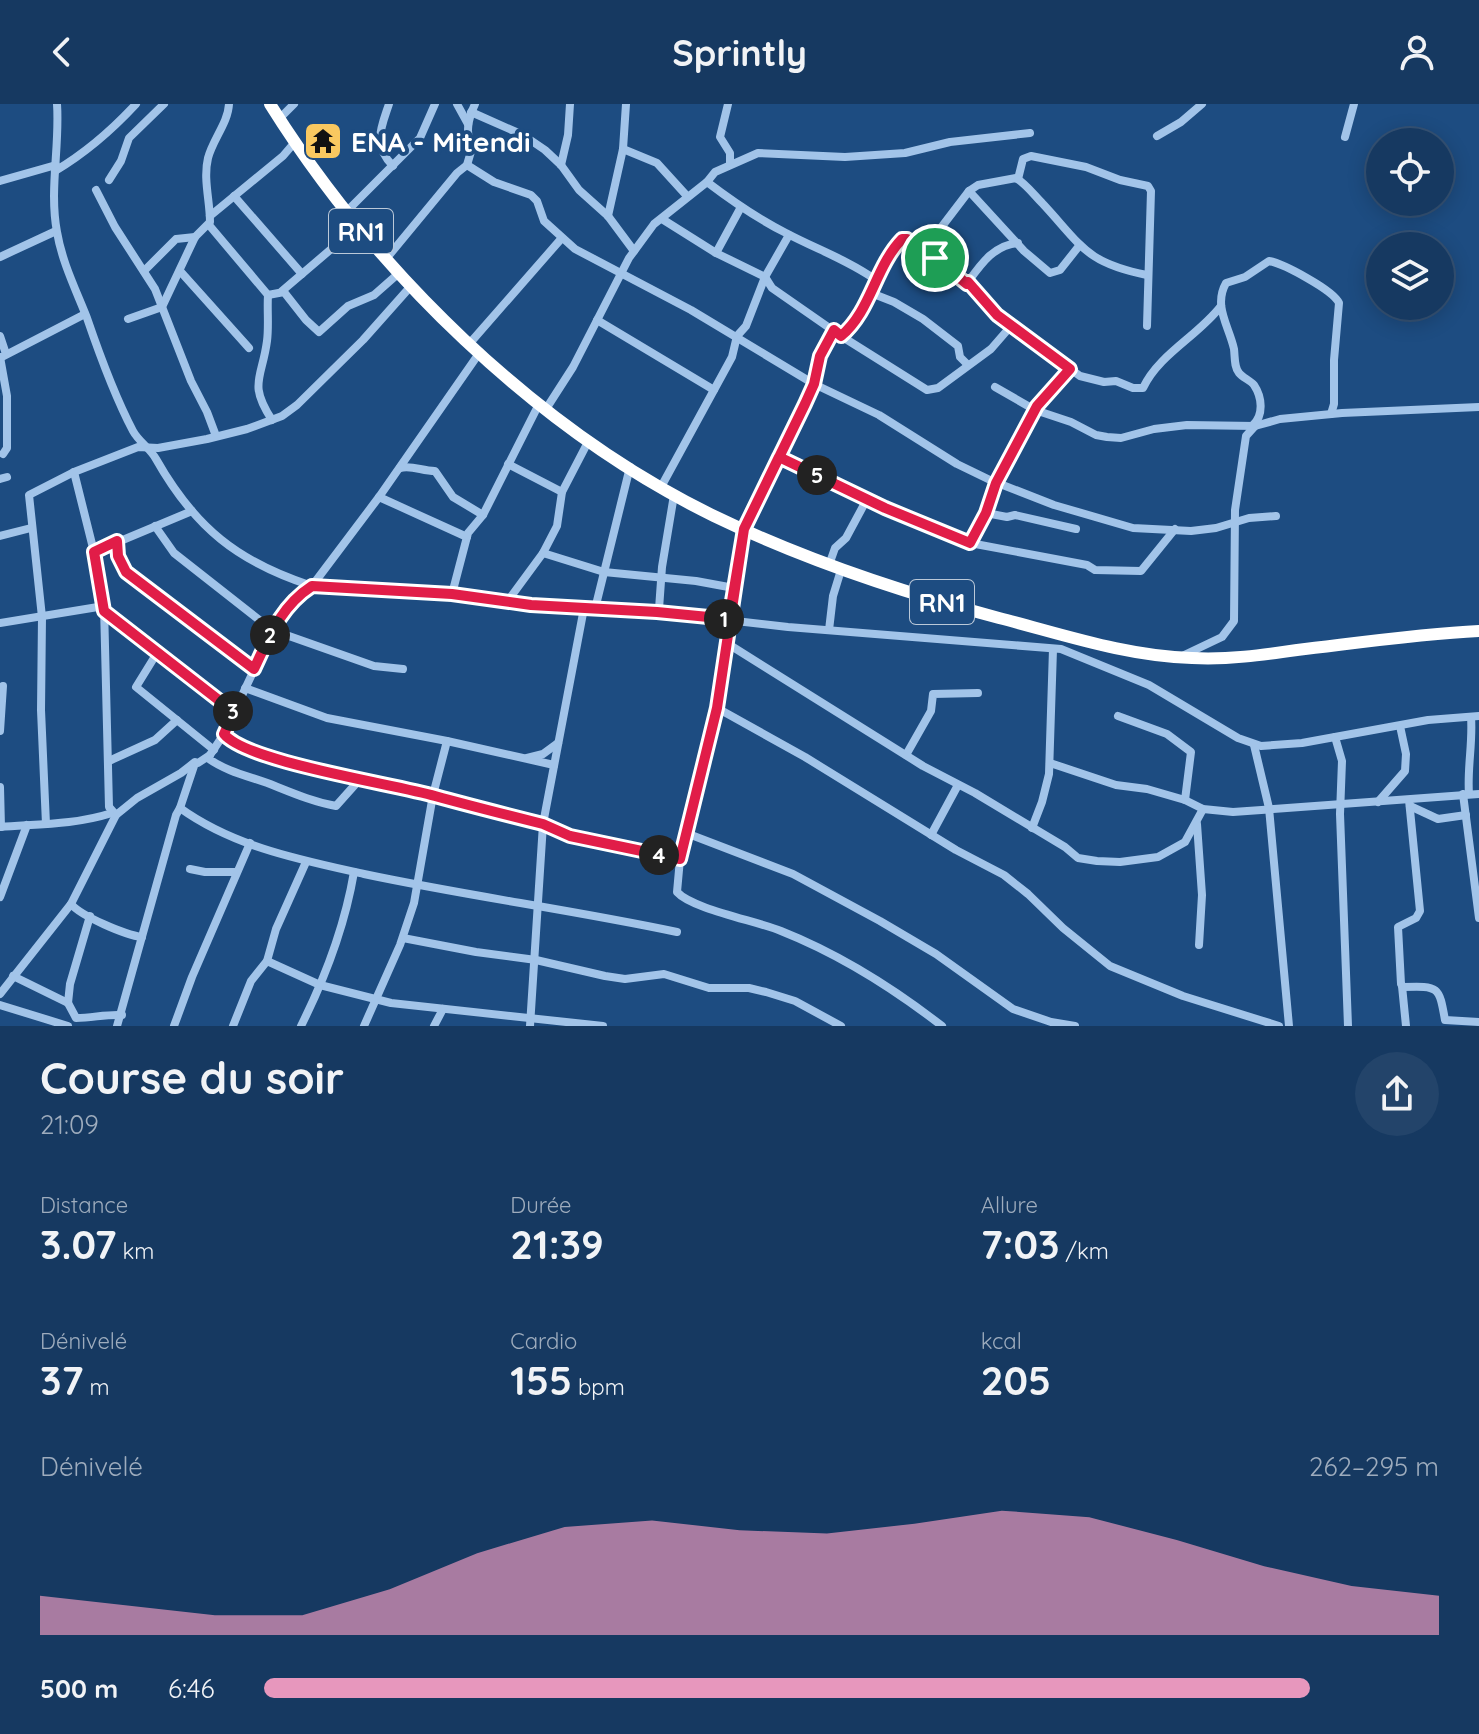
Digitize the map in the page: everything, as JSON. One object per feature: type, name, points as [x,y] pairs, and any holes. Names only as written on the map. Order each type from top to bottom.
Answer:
[{"type":"highway","name":"RN1","points":[[270,104],[357,227],[411,286],[475,348],[543,407],[589,440],[674,495],[744,529],[835,568],[1060,645],[1179,657],[1248,656],[1479,631]]},
{"type":"street","points":[[57,104],[56,231],[116,396],[134,433],[192,511],[210,531],[240,555],[268,570],[312,586],[452,594],[507,602],[657,612],[829,630],[1060,645],[1149,685],[1254,745],[1279,746],[1374,728],[1475,716],[1467,767],[1466,815],[1474,835],[1479,918]]},
{"type":"street","points":[[0,181],[55,168],[82,155],[110,132],[136,104]]},
{"type":"street","points":[[109,180],[121,161],[129,138],[164,104]]},
{"type":"street","points":[[229,104],[208,159],[209,220],[268,295],[267,342],[257,391],[272,420]]},
{"type":"street","points":[[279,119],[294,104]]},
{"type":"street","points":[[389,104],[378,135],[383,157],[393,166]]},
{"type":"street","points":[[346,212],[420,138],[435,104]]},
{"type":"street","points":[[457,104],[468,124]]},
{"type":"street","points":[[561,165],[568,135],[570,104]]},
{"type":"street","points":[[608,216],[623,149],[626,104]]},
{"type":"street","points":[[728,104],[720,137],[730,153],[730,163]]},
{"type":"street","points":[[1157,136],[1181,122],[1202,104]]},
{"type":"street","points":[[1345,137],[1354,104]]},
{"type":"street","points":[[386,259],[467,165],[472,148],[467,138],[468,124],[473,108],[545,150],[561,165],[579,190],[608,216],[634,251]]},
{"type":"street","points":[[452,594],[467,537],[483,515],[508,464],[543,407],[573,367],[620,273],[654,224],[707,182],[715,172],[758,153],[845,157],[905,153],[950,142],[1030,133]]},
{"type":"street","points":[[128,319],[162,307],[195,237],[234,196],[283,156],[295,142]]},
{"type":"street","points":[[623,149],[657,163],[687,196]]},
{"type":"street","points":[[1018,179],[1023,159],[1031,156],[1146,184],[1151,191],[1147,326]]},
{"type":"street","points":[[467,165],[494,182],[531,195],[537,201],[544,221],[561,239],[582,254],[737,336],[814,384],[879,415],[957,464],[996,483],[1125,527],[1191,531],[1276,516]]},
{"type":"street","points":[[924,250],[969,191],[998,179],[1018,179],[1079,246],[1107,265],[1147,275]]},
{"type":"street","points":[[707,182],[741,207],[789,235],[860,269],[876,280]]},
{"type":"street","points":[[96,190],[115,227],[155,289],[216,436]]},
{"type":"street","points":[[969,191],[1039,265],[1053,273],[1060,270],[1079,246]]},
{"type":"street","points":[[234,196],[302,274]]},
{"type":"street","points":[[716,253],[741,207]]},
{"type":"street","points":[[662,219],[716,253],[765,277],[772,288],[927,390],[938,388],[991,349],[1011,326]]},
{"type":"street","points":[[268,295],[282,291],[357,227]]},
{"type":"street","points":[[0,257],[56,231]]},
{"type":"street","points":[[661,487],[732,357],[737,336],[746,326],[765,277],[789,235]]},
{"type":"street","points":[[144,271],[176,239],[195,237]]},
{"type":"street","points":[[361,778],[336,806],[304,798],[229,770],[209,759],[284,610],[312,586],[379,497],[475,348],[561,239]]},
{"type":"street","points":[[942,1026],[905,997],[821,950],[783,931],[677,892],[680,859],[717,708],[744,529],[814,384],[820,356],[837,333],[855,322],[876,280],[902,239],[907,239],[968,282],[988,307],[1070,369],[1086,378],[1143,388],[1165,358],[1211,319],[1221,306],[1226,283],[1245,277],[1269,261],[1283,265],[1334,294],[1340,306],[1331,414]]},
{"type":"street","points":[[968,282],[992,253],[1008,244],[1018,243]]},
{"type":"street","points":[[180,271],[249,348]]},
{"type":"street","points":[[282,291],[319,332],[348,306],[374,295],[399,273]]},
{"type":"street","points":[[46,824],[41,710],[42,617],[29,495],[74,472],[145,446],[158,448],[216,436],[289,412],[363,340],[411,286]]},
{"type":"street","points":[[871,293],[923,319],[958,346],[960,357],[967,364]]},
{"type":"street","points":[[1179,657],[1222,637],[1234,621],[1234,521],[1246,436],[1258,419],[1261,402],[1252,383],[1238,371],[1221,306]]},
{"type":"street","points":[[2,356],[85,314]]},
{"type":"street","points":[[1211,319],[1225,323]]},
{"type":"street","points":[[597,320],[714,390]]},
{"type":"street","points":[[0,336],[8,406],[7,448],[3,454]]},
{"type":"street","points":[[732,357],[746,350],[764,352]]},
{"type":"street","points":[[970,543],[986,513],[996,483],[1035,410],[1070,369]]},
{"type":"street","points":[[995,387],[1035,410],[1071,422],[1096,435],[1115,438],[1187,425],[1254,426],[1280,419],[1331,414],[1479,407]]},
{"type":"street","points":[[507,602],[543,553],[557,526],[562,492],[589,440]]},
{"type":"street","points":[[779,457],[970,543],[1087,565],[1095,570],[1137,572],[1143,569],[1175,529]]},
{"type":"street","points":[[508,464],[562,492]]},
{"type":"street","points":[[595,609],[630,467]]},
{"type":"street","points":[[400,468],[435,471],[453,497],[483,515]]},
{"type":"street","points":[[74,472],[104,608],[109,807],[114,814]]},
{"type":"street","points":[[657,612],[674,495]]},
{"type":"street","points":[[379,497],[467,537]]},
{"type":"street","points":[[829,630],[835,548],[846,538],[867,499]]},
{"type":"street","points":[[94,552],[192,511]]},
{"type":"street","points":[[986,513],[1007,517],[1015,515],[1076,529]]},
{"type":"street","points":[[155,526],[174,553],[272,630],[374,666],[403,669]]},
{"type":"street","points":[[0,536],[31,528]]},
{"type":"street","points":[[117,541],[118,556],[126,572],[254,669]]},
{"type":"street","points":[[543,553],[604,572],[734,588]]},
{"type":"street","points":[[0,623],[104,608],[234,712]]},
{"type":"street","points":[[530,1022],[543,824],[584,608]]},
{"type":"street","points":[[725,642],[906,755],[1065,847],[1078,858],[1120,862],[1158,857],[1185,842],[1203,809]]},
{"type":"street","points":[[1032,828],[1042,802],[1050,763],[1060,645]]},
{"type":"street","points":[[157,653],[135,686],[212,753]]},
{"type":"street","points":[[0,731],[3,686]]},
{"type":"street","points":[[245,688],[327,718],[554,765]]},
{"type":"street","points":[[906,755],[931,711],[933,694],[978,693]]},
{"type":"street","points":[[717,708],[1016,883],[1063,928],[1110,966],[1258,1023],[1279,1026]]},
{"type":"street","points":[[1118,716],[1167,734],[1191,752],[1185,800]]},
{"type":"street","points":[[109,761],[155,740],[177,720]]},
{"type":"street","points":[[1378,802],[1405,771],[1406,754],[1400,726]]},
{"type":"street","points":[[224,734],[243,748],[326,772],[433,795],[543,824],[570,836],[680,859]]},
{"type":"street","points":[[1335,737],[1342,761],[1342,895],[1348,1026]]},
{"type":"street","points":[[364,1026],[403,938],[414,903],[433,795],[447,741]]},
{"type":"street","points":[[523,759],[543,754],[558,743]]},
{"type":"street","points":[[1254,745],[1269,808],[1289,1026]]},
{"type":"street","points":[[0,787],[0,827],[83,821],[114,814],[212,753]]},
{"type":"street","points":[[117,1026],[176,815],[195,762]]},
{"type":"street","points":[[1050,763],[1116,785],[1147,789],[1185,800],[1203,809],[1233,812],[1341,803],[1410,803],[1479,794]]},
{"type":"street","points":[[931,835],[958,785]]},
{"type":"street","points":[[1410,803],[1438,819],[1466,815]]},
{"type":"street","points":[[1406,1026],[1398,927],[1416,918],[1420,911],[1410,803]]},
{"type":"street","points":[[180,808],[250,843],[306,862],[677,932]]},
{"type":"street","points":[[0,994],[71,904],[114,814]]},
{"type":"street","points":[[1197,823],[1202,895],[1199,945]]},
{"type":"street","points":[[0,897],[27,825]]},
{"type":"street","points":[[686,833],[793,874],[936,954],[1013,1009],[1075,1026]]},
{"type":"street","points":[[174,1026],[250,843]]},
{"type":"street","points":[[233,1026],[251,981],[267,961],[276,929],[306,862]]},
{"type":"street","points":[[190,869],[236,872]]},
{"type":"street","points":[[301,1026],[343,924],[354,872]]},
{"type":"street","points":[[71,904],[80,914],[142,937]]},
{"type":"street","points":[[90,916],[70,984],[68,1003],[76,1018],[122,1015]]},
{"type":"street","points":[[403,938],[536,960],[625,979],[664,974],[709,988],[749,988],[795,1001],[841,1026]]},
{"type":"street","points":[[267,961],[320,985],[399,1004],[530,1022],[603,1026]]},
{"type":"street","points":[[13,976],[68,1003]]},
{"type":"street","points":[[1402,986],[1429,987],[1438,993],[1443,1001],[1445,1020],[1479,1022]]},
{"type":"street","points":[[0,1005],[68,1026]]},
{"type":"street","points":[[434,1026],[443,1009]]},
{"type":"place","name":"ENA - Mitendi","points":[[323,141]]},
{"type":"route","points":[[935,258],[907,239],[902,239],[876,280],[855,322],[841,336],[834,330],[820,356],[814,384],[805,404],[760,493],[744,529],[729,619],[630,610],[563,608],[452,594],[312,586],[284,610],[254,669],[126,572],[118,556],[117,541],[94,552],[104,611],[234,712],[224,734],[236,746],[326,772],[433,795],[543,824],[570,836],[680,859],[717,708],[744,529],[779,457],[885,508],[970,543],[986,513],[996,483],[1037,406],[1053,392],[1070,369],[997,315],[968,282],[935,258]]}]
